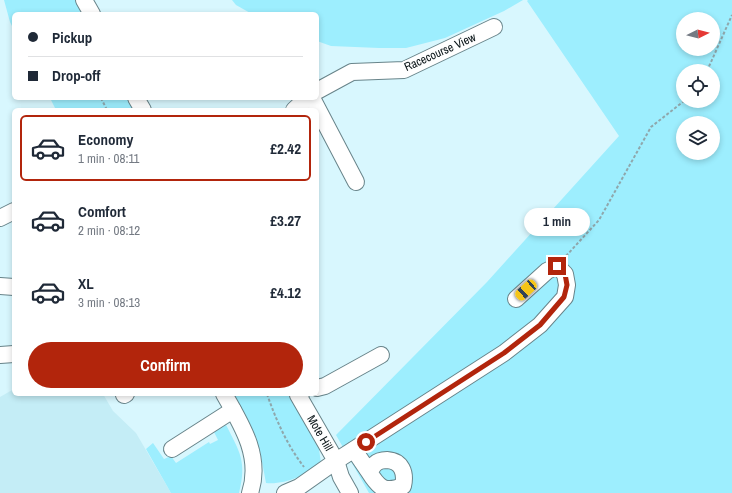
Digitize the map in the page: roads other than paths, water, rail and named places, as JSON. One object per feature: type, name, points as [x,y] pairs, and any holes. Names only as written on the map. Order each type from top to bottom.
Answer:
[{"type":"street","points":[[84,0],[91,12]]},
{"type":"street","name":"Racecourse View","points":[[319,90],[352,72],[404,70],[494,27]]},
{"type":"street","points":[[296,108],[305,100]]},
{"type":"street","points":[[319,111],[356,182]]},
{"type":"street","points":[[0,218],[12,212]]},
{"type":"street","points":[[350,493],[341,477],[336,461],[504,353],[540,325],[564,297],[567,285],[565,274],[557,266],[547,271],[516,299]]},
{"type":"street","points":[[0,286],[12,287]]},
{"type":"street","points":[[0,355],[12,354]]},
{"type":"street","points":[[319,388],[325,386],[381,355]]},
{"type":"street","points":[[225,396],[252,448],[254,469],[253,492]]},
{"type":"street","name":"Mote Hill","points":[[285,493],[298,487],[336,461],[300,396]]},
{"type":"street","points":[[172,448],[233,410]]},
{"type":"street","points":[[354,450],[369,472]]}]
